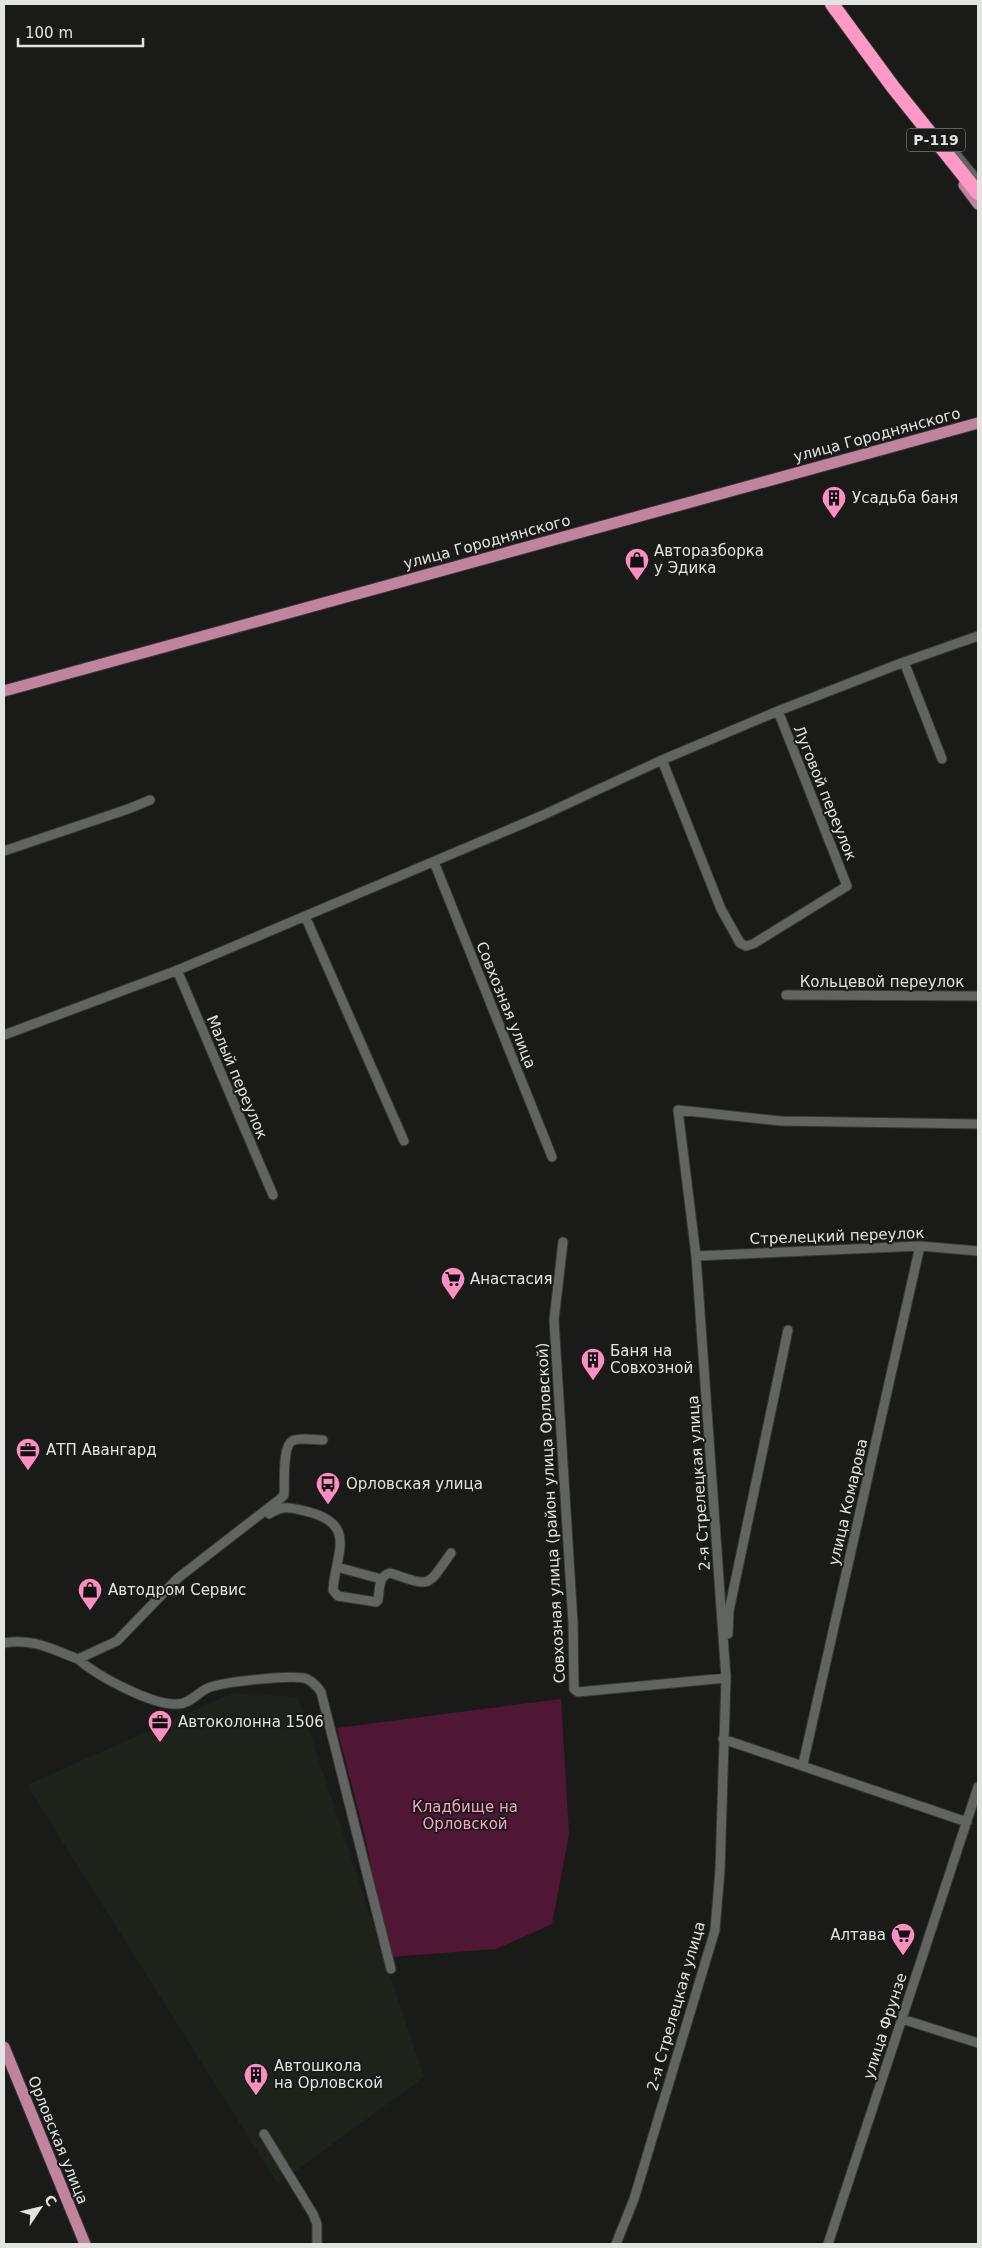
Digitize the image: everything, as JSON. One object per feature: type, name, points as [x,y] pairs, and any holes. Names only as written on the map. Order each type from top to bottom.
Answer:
[{"type":"highway","name":"Р-119","points":[[832,4],[893,86],[978,193]]},
{"type":"main road","points":[[893,86],[978,204]]},
{"type":"main road","name":"улица Городнянского","points":[[4,691],[978,423]]},
{"type":"main road","name":"Орловская улица","points":[[4,2047],[85,2244]]},
{"type":"street","points":[[856,35],[978,182]]},
{"type":"street","points":[[4,1034],[177,970],[541,816],[662,760],[778,711],[904,662],[978,636]]},
{"type":"street","points":[[904,662],[942,759]]},
{"type":"street","name":"Луговой переулок","points":[[662,760],[721,909],[740,944],[746,946],[753,944],[847,886],[778,711]]},
{"type":"street","points":[[4,851],[150,800]]},
{"type":"street","name":"Совхозная улица","points":[[434,862],[552,1158]]},
{"type":"street","points":[[305,916],[404,1141]]},
{"type":"street","name":"Малый переулок","points":[[177,970],[273,1195]]},
{"type":"street","name":"Кольцевой переулок","points":[[786,996],[978,996]]},
{"type":"street","name":"2-я Стрелецкая улица","points":[[726,1678],[696,1256],[678,1110],[780,1121],[978,1124]]},
{"type":"street","name":"Совхозная улица (район улица Орловской)","points":[[563,1242],[554,1320],[573,1623],[574,1689],[578,1692],[726,1678]]},
{"type":"street","name":"Стрелецкий переулок","points":[[696,1256],[920,1246],[978,1251]]},
{"type":"street","name":"улица Комарова","points":[[802,1764],[920,1246]]},
{"type":"street","name":"2-я Стрелецкая улица","points":[[616,2244],[634,2199],[715,1930],[720,1870],[723,1739],[729,1611],[788,1330]]},
{"type":"street","points":[[290,1507],[284,1495],[287,1446],[296,1440],[324,1440]]},
{"type":"street","points":[[78,1659],[117,1641],[178,1578],[260,1516],[284,1495]]},
{"type":"street","points":[[260,1516],[266,1516],[282,1507],[290,1507],[318,1515],[336,1526],[339,1532],[341,1547],[333,1587],[334,1593],[338,1596],[376,1602],[381,1579],[385,1574],[390,1573],[421,1584],[426,1583],[432,1579],[451,1553]]},
{"type":"street","points":[[337,1567],[381,1579]]},
{"type":"street","points":[[4,1643],[19,1640],[33,1642],[78,1659],[105,1679],[154,1699],[176,1705],[186,1703],[209,1687],[232,1681],[303,1678],[317,1686],[323,1698],[391,1969]]},
{"type":"street","points":[[723,1739],[802,1764],[967,1822]]},
{"type":"street","name":"улица Фрунзе","points":[[828,2244],[978,1787]]},
{"type":"street","points":[[902,2019],[978,2043]]},
{"type":"street","points":[[264,2134],[313,2214],[317,2224],[317,2244]]},
{"type":"shaded area","points":[[233,1693],[298,1697],[424,2077],[278,2184],[27,1785]]},
{"type":"green space","name":"Кладбище на Орловской","points":[[561,1699],[569,1834],[552,1924],[496,1949],[388,1957],[366,1840],[337,1728]]},
{"type":"place","name":"Усадьба баня","points":[[834,519]]},
{"type":"place","name":"Авторазборка у Эдика","points":[[637,581]]},
{"type":"place","name":"Анастасия","points":[[453,1300]]},
{"type":"place","name":"Баня на Совхозной","points":[[593,1381]]},
{"type":"place","name":"АТП Авангард","points":[[28,1471]]},
{"type":"place","name":"Орловская улица","points":[[328,1505]]},
{"type":"place","name":"Автодром Сервис","points":[[90,1611]]},
{"type":"place","name":"Автоколонна 1506","points":[[160,1743]]},
{"type":"place","name":"Алтава","points":[[903,1956]]},
{"type":"place","name":"Автошкола на Орловской","points":[[256,2096]]}]
